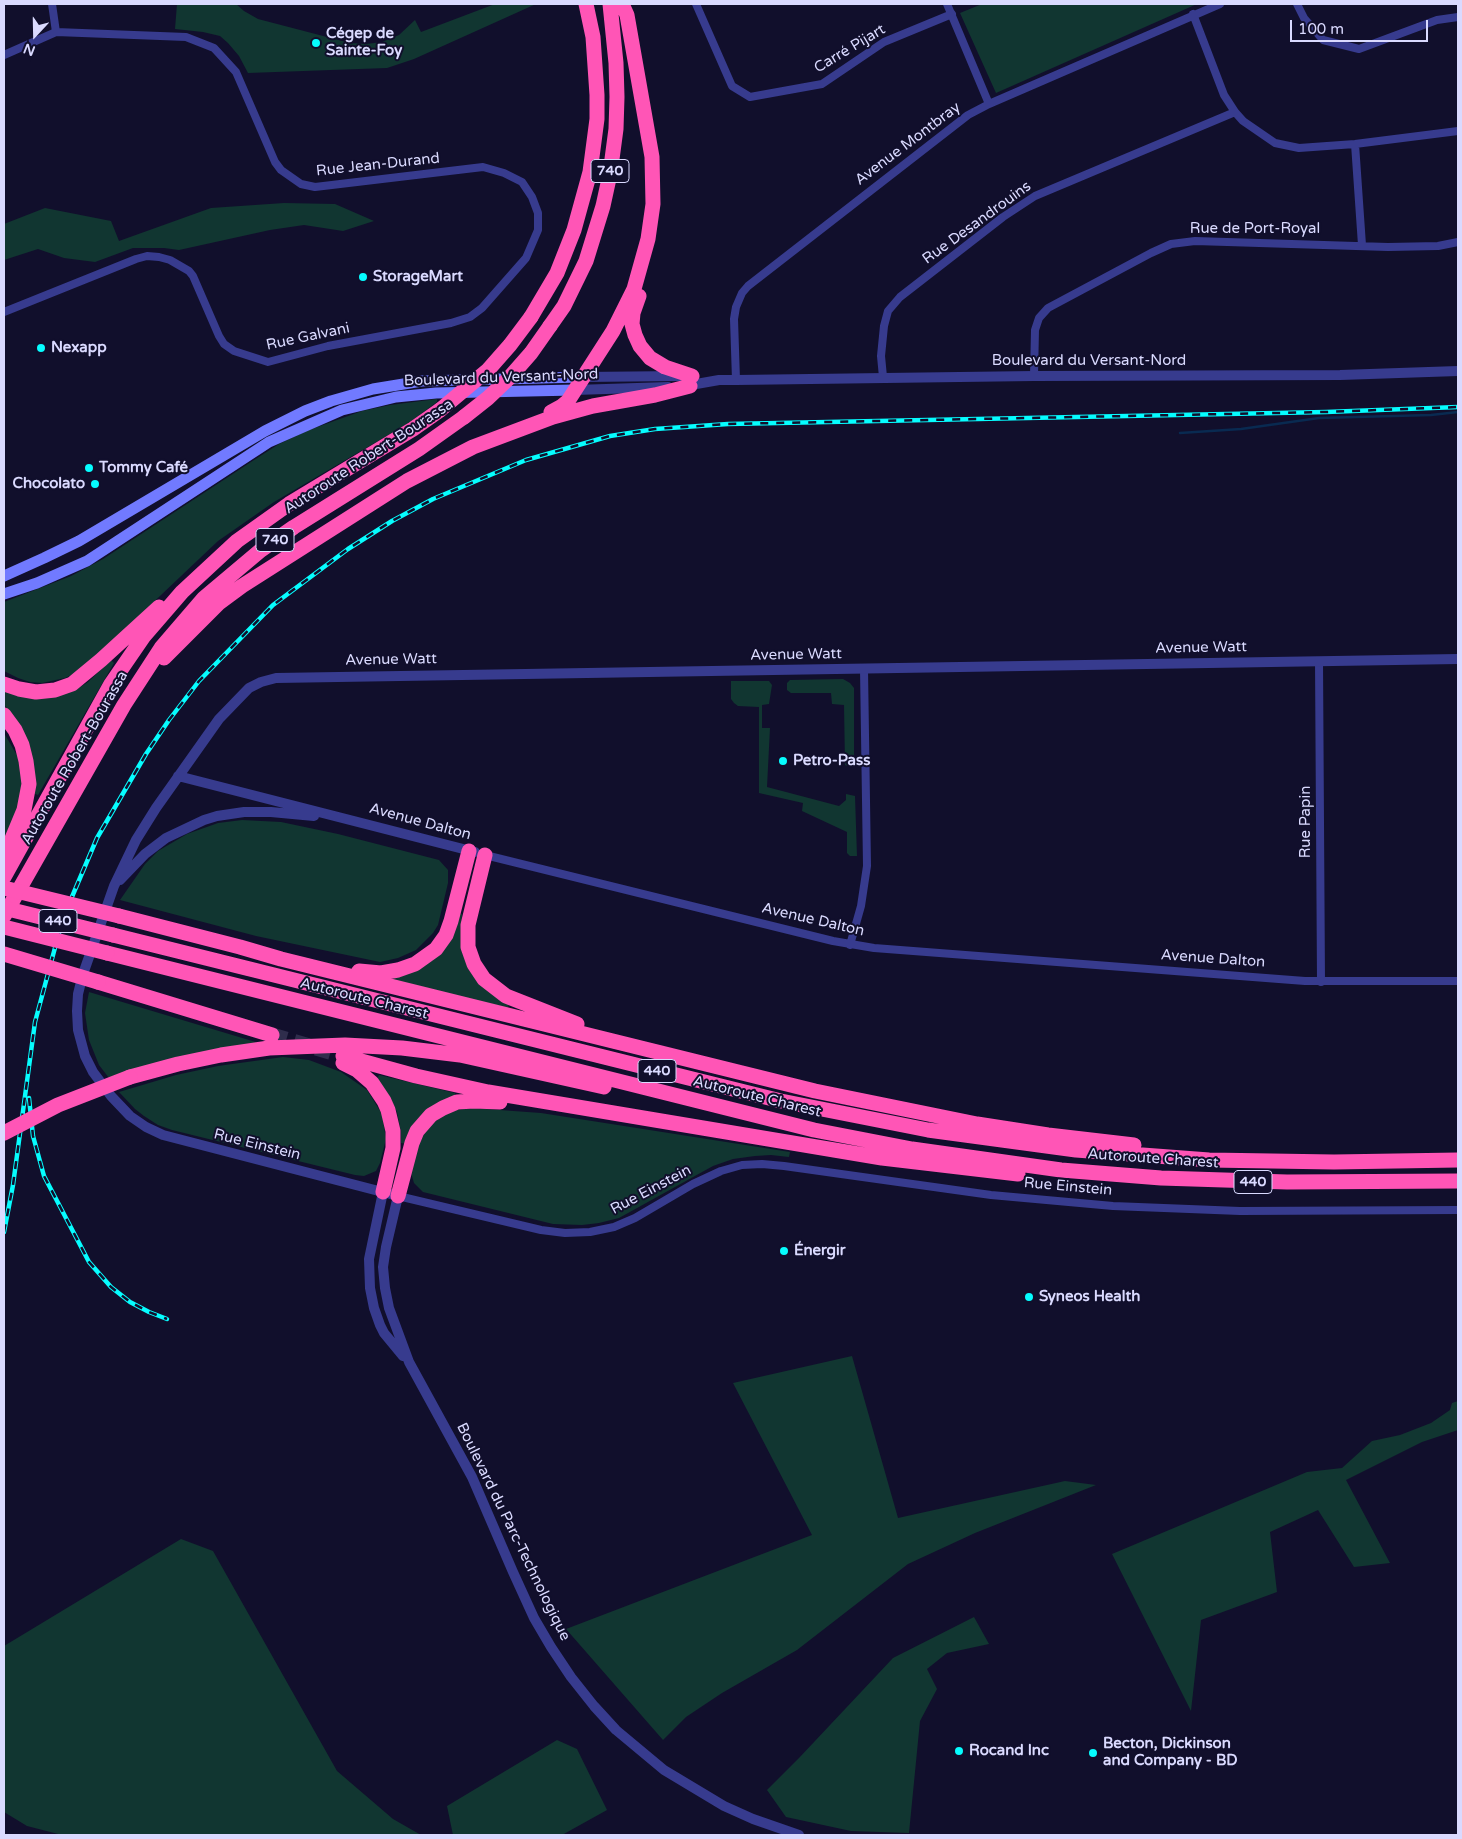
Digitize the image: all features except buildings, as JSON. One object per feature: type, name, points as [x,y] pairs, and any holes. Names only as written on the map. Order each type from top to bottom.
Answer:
[{"type":"highway","name":"Autoroute Robert-Bourassa","points":[[4,877],[116,677],[144,636],[182,592],[227,549],[289,504],[414,429],[440,410],[488,370],[510,346],[531,317],[557,273],[574,230],[590,172],[597,119],[597,95],[593,37],[586,4]]},
{"type":"highway","name":"Autoroute Robert-Bourassa","points":[[4,916],[124,705],[166,642],[204,598],[261,550],[418,449],[488,398],[509,378],[531,352],[564,306],[586,261],[604,206],[610,174],[616,129],[617,97],[610,4]]},
{"type":"highway","points":[[622,4],[627,15],[652,156],[652,251],[633,312],[632,324],[634,335],[643,350],[655,361],[691,381]]},
{"type":"highway","points":[[496,438],[562,406],[568,401],[610,336],[630,299],[644,259],[652,217]]},
{"type":"highway","points":[[124,705],[152,671],[219,603],[242,586],[406,481],[473,447],[496,438],[579,409],[654,395],[691,381]]},
{"type":"highway","points":[[4,684],[36,692],[55,690],[72,684],[227,549]]},
{"type":"highway","points":[[4,715],[15,730],[22,745],[29,784],[24,810],[4,858]]},
{"type":"highway","points":[[240,947],[359,971],[390,972],[415,964],[436,949],[446,935],[454,913],[469,851]]},
{"type":"highway","points":[[484,855],[470,908],[467,934],[468,947],[474,964],[478,972],[490,985],[506,996],[545,1013],[704,1064]]},
{"type":"highway","points":[[4,926],[28,874]]},
{"type":"highway","points":[[4,888],[281,959],[815,1091],[926,1114],[1041,1134],[1128,1144],[1209,1160]]},
{"type":"highway","name":"Autoroute Charest","points":[[4,908],[708,1083],[830,1112],[912,1127],[1010,1142],[1209,1160],[1325,1162],[1458,1160]]},
{"type":"highway","name":"Autoroute Charest","points":[[4,926],[814,1130],[969,1158],[1112,1174],[1235,1181],[1458,1181]]},
{"type":"highway","points":[[4,954],[272,1035]]},
{"type":"highway","points":[[4,1133],[58,1105],[130,1077],[199,1059],[268,1048],[336,1045],[402,1048],[479,1059],[749,1120],[814,1130]]},
{"type":"highway","points":[[390,1194],[393,1131],[388,1110],[382,1096],[372,1083],[342,1059],[441,1082],[863,1155],[1034,1176],[1112,1174]]},
{"type":"highway","points":[[390,1194],[417,1131],[431,1115],[449,1104],[465,1101],[484,1101],[601,1111]]},
{"type":"main road","name":"Boulevard du Versant-Nord","points":[[4,576],[79,540],[265,431],[305,411],[344,397],[389,386],[438,380],[579,384]]},
{"type":"main road","name":"Boulevard du Versant-Nord","points":[[4,594],[48,578],[86,561],[269,442],[336,412],[369,402],[409,395],[579,384]]},
{"type":"main road","points":[[4,571],[27,566]]},
{"type":"street","points":[[52,4],[56,32]]},
{"type":"street","name":"Carré Pijart","points":[[696,4],[732,86],[750,97],[822,84],[884,42],[952,14]]},
{"type":"street","points":[[947,4],[989,104]]},
{"type":"street","name":"Avenue Montbray","points":[[736,380],[735,313],[737,302],[745,290],[968,115],[1193,14],[1220,4]]},
{"type":"street","points":[[1297,4],[1304,18],[1323,40],[1359,49],[1437,20],[1458,17]]},
{"type":"street","points":[[1193,14],[1224,94],[1235,112],[1244,121],[1275,142],[1299,148],[1355,144],[1458,131]]},
{"type":"street","name":"Rue Jean-Durand","points":[[4,55],[56,32],[186,37],[214,48],[236,72],[275,162],[281,170],[301,184],[315,186],[483,167],[504,173],[522,182],[532,196],[538,213],[538,230],[532,247],[526,258],[482,308],[470,317]]},
{"type":"street","name":"Rue Desandrouins","points":[[883,377],[881,356],[884,326],[888,311],[900,297],[1009,213],[1035,196],[1235,112]]},
{"type":"street","points":[[1355,144],[1362,244]]},
{"type":"street","name":"Rue de Port-Royal","points":[[1034,376],[1035,330],[1039,318],[1048,308],[1171,244],[1195,241],[1438,246],[1458,242]]},
{"type":"street","name":"Rue Galvani","points":[[4,312],[136,259],[154,256],[170,260],[189,271],[198,286],[224,344],[234,351],[268,362],[328,346],[451,323],[470,317]]},
{"type":"street","name":"Boulevard du Versant-Nord","points":[[579,384],[883,377],[1340,375],[1458,371]]},
{"type":"street","name":"Avenue Watt","points":[[178,776],[219,719],[237,699],[254,685],[276,678],[1458,660]]},
{"type":"street","name":"Rue Papin","points":[[1319,661],[1321,982]]},
{"type":"street","points":[[850,945],[861,906],[867,866],[864,669]]},
{"type":"street","name":"Avenue Dalton","points":[[178,776],[484,855],[850,945],[1321,982],[1458,981]]},
{"type":"street","name":"Rue Einstein","points":[[178,776],[146,824],[114,886],[83,974],[78,994],[77,1011],[78,1030],[85,1056],[93,1072],[111,1096],[122,1109],[138,1122],[173,1138],[390,1194],[540,1230],[565,1233],[590,1232],[614,1227],[635,1218],[693,1184],[721,1171],[742,1165],[762,1164],[983,1194],[1113,1206],[1248,1211],[1458,1210]]},
{"type":"street","points":[[114,886],[141,858],[166,838],[192,824],[217,816],[258,811],[347,819]]},
{"type":"street","name":"Boulevard du Parc-Technologique","points":[[390,1194],[369,1259],[371,1293],[384,1333],[409,1362]]},
{"type":"street","name":"Boulevard du Parc-Technologique","points":[[390,1194],[383,1278],[389,1308],[409,1362],[472,1477],[534,1618],[566,1670],[594,1706],[641,1752],[664,1770],[724,1806],[753,1820],[799,1835]]},
{"type":"green space","points":[[177,4],[236,4],[258,19],[350,43],[366,44],[382,42],[399,35],[415,20],[421,32],[495,4],[536,4],[414,59],[387,68],[248,73],[239,56],[220,36],[175,29]]},
{"type":"green space","points":[[982,4],[1197,4],[996,93],[960,13]]},
{"type":"green space","points":[[284,203],[335,204],[374,221],[343,231],[304,225],[270,230],[179,250],[133,248],[95,262],[64,258],[38,249],[4,260],[4,224],[45,208],[111,221],[119,241],[211,208]]},
{"type":"green space","points":[[437,399],[437,402],[407,424],[274,502],[218,541],[103,650],[76,673],[65,678],[42,683],[30,682],[4,671],[4,602],[71,576],[103,559],[279,444],[309,430],[362,411],[390,405]]},
{"type":"green space","points":[[111,660],[114,663],[38,795],[33,793],[15,717],[4,705],[4,690],[77,689],[88,682]]},
{"type":"green space","points":[[843,679],[854,688],[854,766],[845,765],[844,705],[832,704],[831,693],[791,693],[787,690],[787,683],[790,680]]},
{"type":"green space","points":[[731,681],[769,681],[772,685],[769,704],[762,705],[762,728],[770,728],[767,787],[839,806],[846,800],[846,794],[855,796],[857,856],[850,856],[847,853],[847,832],[802,811],[803,803],[759,793],[759,707],[738,706],[734,703],[731,699]]},
{"type":"green space","points":[[4,733],[18,757],[22,774],[22,793],[4,845]]},
{"type":"green space","points":[[242,820],[281,822],[338,834],[439,860],[448,870],[448,883],[438,925],[433,933],[416,950],[398,958],[380,962],[256,936],[120,900],[145,864],[158,851],[187,834],[218,823]]},
{"type":"green space","points":[[459,913],[462,914],[461,941],[509,1004],[508,1008],[394,980],[394,977],[408,974]]},
{"type":"green space","points":[[89,992],[259,1043],[109,1078],[99,1065],[89,1040],[85,1013]]},
{"type":"green space","points":[[283,1057],[309,1060],[341,1072],[367,1090],[382,1114],[386,1139],[376,1171],[364,1176],[355,1175],[172,1130],[158,1125],[144,1116],[119,1092],[176,1075],[218,1066]]},
{"type":"green space","points":[[379,1075],[455,1093],[455,1098],[406,1144],[401,1143],[397,1112],[388,1094],[377,1079]]},
{"type":"green space","points":[[472,1108],[541,1113],[790,1152],[789,1157],[755,1156],[733,1159],[713,1166],[619,1218],[582,1225],[553,1224],[423,1192],[414,1183],[411,1173],[419,1142],[425,1132],[444,1115],[456,1110]]},
{"type":"green space","points":[[852,1356],[898,1518],[1065,1481],[1096,1485],[975,1533],[908,1564],[797,1650],[722,1693],[686,1717],[663,1740],[566,1629],[812,1535],[733,1383]]},
{"type":"green space","points":[[1458,1401],[1458,1430],[1422,1442],[1346,1480],[1390,1563],[1354,1567],[1318,1510],[1270,1532],[1277,1592],[1201,1620],[1191,1711],[1112,1554],[1307,1472],[1342,1468],[1372,1441],[1400,1435],[1431,1423],[1450,1410],[1452,1403]]},
{"type":"green space","points":[[181,1539],[213,1551],[337,1771],[393,1819],[421,1835],[62,1835],[27,1826],[4,1812],[4,1646]]},
{"type":"green space","points":[[974,1617],[989,1644],[947,1653],[927,1669],[937,1689],[920,1721],[909,1833],[851,1831],[786,1817],[767,1790],[893,1658]]},
{"type":"green space","points":[[557,1740],[577,1749],[607,1810],[562,1835],[453,1835],[447,1806]]},
{"type":"waterway","points":[[1180,433],[1241,429],[1319,418],[1431,415],[1458,412]]},
{"type":"tunnel","points":[[272,1035],[343,1056]]},
{"type":"railway","points":[[4,1232],[13,1185],[35,1022],[63,918],[97,838],[146,754],[199,681],[273,605],[348,549],[392,521],[433,499],[526,460],[610,436],[655,429],[728,424],[1326,412],[1458,407]]},
{"type":"railway","points":[[29,1098],[33,1136],[44,1176],[89,1262],[111,1287],[130,1302],[167,1319]]},
{"type":"place","name":"Cégep de Sainte-Foy","points":[[316,43]]},
{"type":"place","name":"StorageMart","points":[[363,277]]},
{"type":"place","name":"Nexapp","points":[[41,348]]},
{"type":"place","name":"Tommy Café","points":[[89,468]]},
{"type":"place","name":"Chocolato","points":[[95,484]]},
{"type":"place","name":"Petro-Pass","points":[[783,761]]},
{"type":"place","name":"Énergir","points":[[784,1251]]},
{"type":"place","name":"Syneos Health","points":[[1029,1297]]},
{"type":"place","name":"Rocand Inc","points":[[959,1751]]},
{"type":"place","name":"Becton, Dickinson and Company - BD","points":[[1093,1753]]}]
